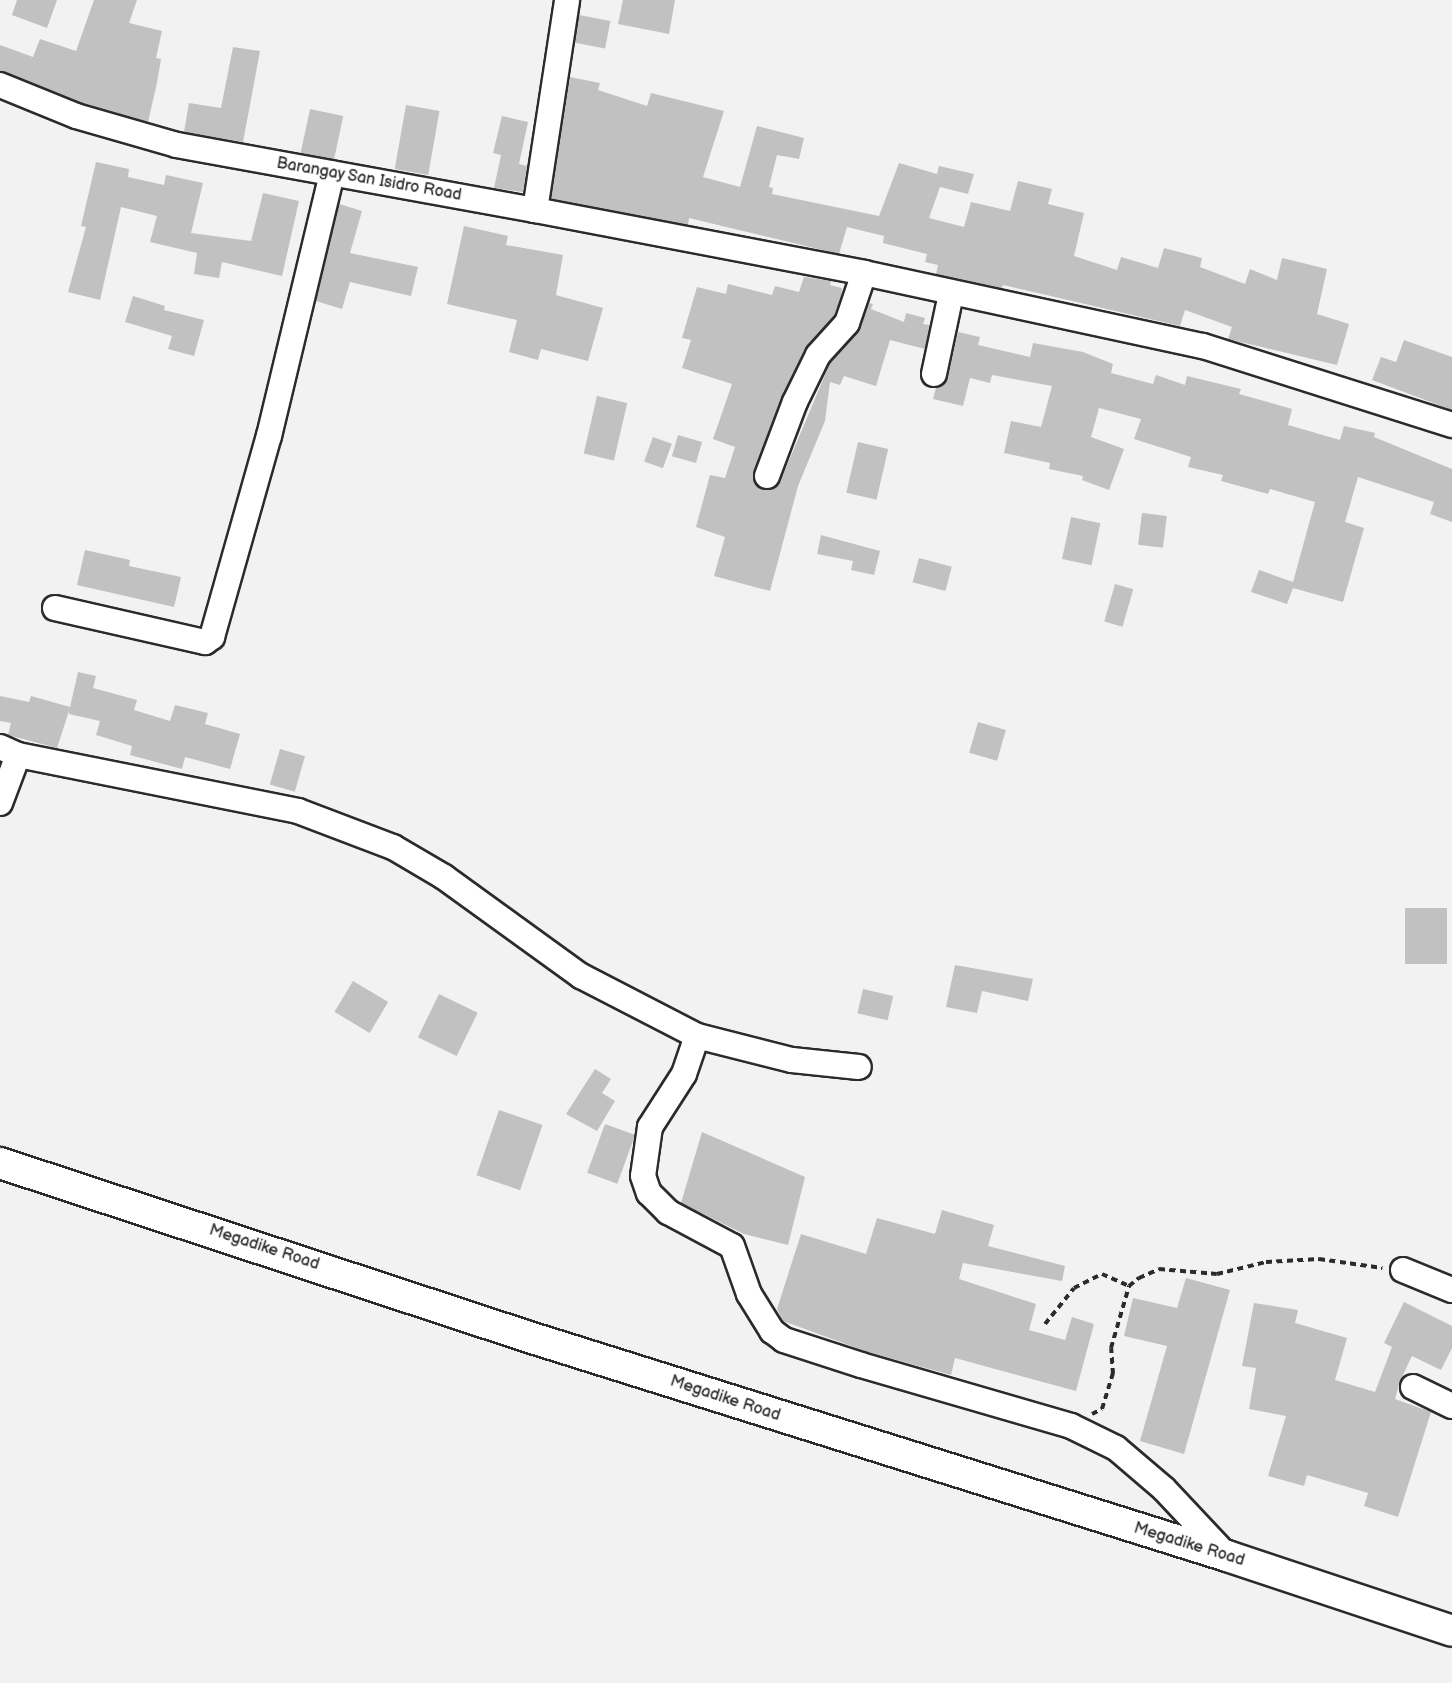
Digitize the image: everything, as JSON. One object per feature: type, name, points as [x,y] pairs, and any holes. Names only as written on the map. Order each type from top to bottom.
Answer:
[{"type":"main road","name":"Megadike Road","points":[[0,1162],[529,1337],[1227,1556],[1452,1631]]},
{"type":"street","points":[[535,210],[567,0]]},
{"type":"street","name":"Barangay San Isidro Road","points":[[0,85],[76,116],[177,145],[864,273],[951,294],[1203,346],[1452,425]]},
{"type":"street","points":[[55,608],[205,642],[212,637],[269,436],[332,173]]},
{"type":"street","points":[[767,476],[795,402],[818,355],[847,323],[864,273]]},
{"type":"street","points":[[934,374],[951,294]]},
{"type":"street","points":[[0,803],[9,751],[298,811],[393,847],[444,877],[581,976],[697,1036],[792,1060],[859,1067]]},
{"type":"street","points":[[697,1036],[684,1074],[650,1127],[643,1176],[648,1193],[668,1212],[732,1246],[748,1294],[772,1331],[784,1340],[861,1365],[1071,1426],[1116,1448],[1135,1463],[1227,1556]]},
{"type":"street","points":[[1403,1270],[1452,1290]]},
{"type":"street","points":[[1413,1387],[1452,1406]]},
{"type":"path","points":[[1071,1426],[1102,1409],[1113,1374],[1111,1348],[1129,1286],[1159,1269],[1217,1274],[1266,1262],[1319,1260],[1403,1270]]},
{"type":"path","points":[[1045,1324],[1074,1288],[1102,1274],[1129,1286]]},
{"type":"building","points":[[17,0],[57,0],[47,28],[12,15]]},
{"type":"building","points":[[94,0],[137,0],[129,23],[162,31],[156,58],[161,59],[148,122],[81,103],[0,71],[0,45],[33,57],[40,39],[76,51]]},
{"type":"building","points":[[623,0],[675,0],[669,34],[618,24]]},
{"type":"building","points":[[579,15],[610,21],[605,49],[574,42]]},
{"type":"building","points":[[233,47],[260,51],[243,142],[184,132],[189,103],[221,108]]},
{"type":"building","points":[[570,77],[600,83],[598,90],[647,106],[651,93],[724,111],[703,177],[740,187],[757,126],[804,138],[799,159],[777,155],[769,187],[773,188],[772,194],[879,216],[899,163],[937,174],[939,166],[974,174],[968,194],[940,187],[929,218],[964,227],[971,202],[1010,211],[1018,181],[1052,189],[1048,204],[1084,213],[1074,256],[1117,270],[1121,257],[1158,268],[1164,248],[1202,258],[1200,267],[1245,284],[1250,269],[1277,280],[1282,258],[1327,269],[1317,314],[1349,324],[1337,365],[1228,339],[1232,327],[1185,310],[1180,326],[1003,285],[1002,288],[936,274],[938,265],[925,262],[927,254],[883,243],[884,236],[847,227],[839,254],[689,218],[688,225],[551,199]]},
{"type":"building","points":[[406,105],[439,111],[428,175],[395,169]]},
{"type":"building","points":[[310,109],[343,116],[334,160],[301,153]]},
{"type":"building","points":[[502,116],[528,122],[519,164],[527,166],[523,192],[494,188],[501,155],[493,153]]},
{"type":"building","points":[[96,162],[129,169],[128,177],[164,185],[166,175],[203,183],[191,233],[251,241],[263,193],[299,201],[282,276],[222,262],[219,278],[194,274],[197,253],[150,242],[157,216],[121,207],[100,300],[68,292],[86,227],[81,226]]},
{"type":"building","points":[[339,204],[362,211],[350,253],[418,267],[411,296],[350,282],[342,309],[316,301]]},
{"type":"building","points":[[464,226],[508,236],[506,245],[563,255],[556,295],[603,308],[588,361],[541,349],[538,360],[509,352],[517,320],[447,304]]},
{"type":"building","points":[[804,277],[831,281],[830,285],[842,288],[841,296],[834,316],[805,348],[782,397],[754,472],[756,485],[763,489],[770,490],[780,482],[830,363],[858,332],[869,303],[873,304],[871,309],[904,322],[906,313],[925,318],[923,324],[930,325],[925,349],[890,340],[876,386],[844,376],[840,385],[830,382],[825,421],[798,486],[770,591],[714,576],[725,537],[696,527],[710,475],[725,478],[735,447],[713,439],[732,384],[682,368],[691,340],[682,338],[697,287],[726,294],[728,284],[772,295],[775,286],[799,292]]},
{"type":"building","points":[[133,296],[165,306],[164,310],[204,320],[194,356],[168,349],[172,336],[125,322]]},
{"type":"building","points":[[958,332],[980,337],[978,345],[1030,357],[1033,343],[1083,352],[1113,364],[1111,373],[1153,384],[1156,375],[1185,385],[1187,376],[1241,389],[1239,394],[1292,409],[1288,425],[1340,440],[1344,426],[1375,433],[1374,437],[1452,469],[1452,522],[1430,514],[1434,502],[1358,477],[1345,522],[1364,528],[1343,602],[1293,588],[1287,604],[1251,592],[1259,570],[1293,582],[1315,502],[1270,489],[1268,494],[1221,481],[1223,475],[1188,467],[1191,457],[1134,439],[1141,419],[1099,408],[1091,437],[1124,449],[1109,490],[1082,480],[1083,476],[1049,469],[1050,463],[1004,453],[1011,421],[1041,427],[1052,386],[992,375],[990,383],[970,378],[963,406],[933,399],[936,388],[948,378]]},
{"type":"building","points":[[1404,340],[1452,357],[1452,410],[1372,380],[1381,357],[1396,362]]},
{"type":"building","points":[[597,396],[627,403],[614,460],[584,453]]},
{"type":"building","points":[[678,435],[702,442],[696,463],[672,456]]},
{"type":"building","points":[[653,437],[672,444],[663,468],[644,461]]},
{"type":"building","points":[[858,442],[888,449],[877,500],[846,493]]},
{"type":"building","points":[[1142,513],[1167,516],[1163,548],[1138,545]]},
{"type":"building","points":[[1071,517],[1100,523],[1091,565],[1062,559]]},
{"type":"building","points":[[821,535],[880,551],[874,575],[851,570],[853,561],[817,554]]},
{"type":"building","points":[[85,550],[130,560],[129,566],[181,577],[174,607],[77,585]]},
{"type":"building","points":[[919,558],[952,567],[945,591],[913,582]]},
{"type":"building","points":[[1115,584],[1133,589],[1123,627],[1104,621]]},
{"type":"building","points":[[78,672],[96,676],[93,688],[137,700],[134,710],[170,721],[175,705],[208,713],[205,724],[240,734],[230,769],[185,757],[182,769],[130,755],[132,746],[96,735],[100,721],[69,714],[69,711],[57,748],[8,735],[11,723],[0,721],[0,696],[29,702],[31,696],[70,707]]},
{"type":"building","points":[[978,722],[1006,730],[997,761],[969,753]]},
{"type":"building","points":[[280,749],[305,756],[295,792],[270,785]]},
{"type":"building","points":[[1405,908],[1447,908],[1447,964],[1405,964]]},
{"type":"building","points":[[955,965],[1033,979],[1028,1001],[982,991],[977,1013],[946,1007]]},
{"type":"building","points":[[353,981],[388,1002],[370,1033],[334,1012]]},
{"type":"building","points":[[863,989],[893,996],[888,1020],[857,1013]]},
{"type":"building","points":[[439,994],[478,1013],[457,1056],[418,1037]]},
{"type":"building","points":[[595,1069],[611,1079],[602,1093],[615,1101],[597,1131],[566,1114]]},
{"type":"building","points":[[499,1110],[542,1125],[520,1190],[477,1175]]},
{"type":"building","points":[[605,1124],[635,1135],[617,1184],[587,1173]]},
{"type":"building","points":[[702,1132],[805,1177],[788,1245],[744,1234],[681,1203]]},
{"type":"building","points":[[942,1210],[994,1225],[988,1246],[1065,1266],[1062,1281],[963,1263],[959,1279],[1036,1304],[1029,1330],[1065,1340],[1072,1317],[1094,1324],[1076,1391],[955,1358],[951,1375],[865,1351],[783,1321],[777,1309],[801,1234],[866,1254],[877,1218],[935,1234]]},
{"type":"building","points":[[1186,1278],[1230,1290],[1184,1454],[1140,1441],[1167,1346],[1124,1336],[1133,1298],[1177,1308]]},
{"type":"building","points":[[1404,1302],[1452,1326],[1452,1348],[1441,1370],[1412,1356],[1400,1381],[1395,1399],[1431,1412],[1398,1517],[1364,1506],[1368,1493],[1307,1475],[1304,1486],[1268,1476],[1286,1416],[1249,1409],[1256,1368],[1242,1366],[1254,1303],[1298,1310],[1295,1323],[1347,1338],[1335,1380],[1375,1392],[1392,1347],[1384,1343]]}]
